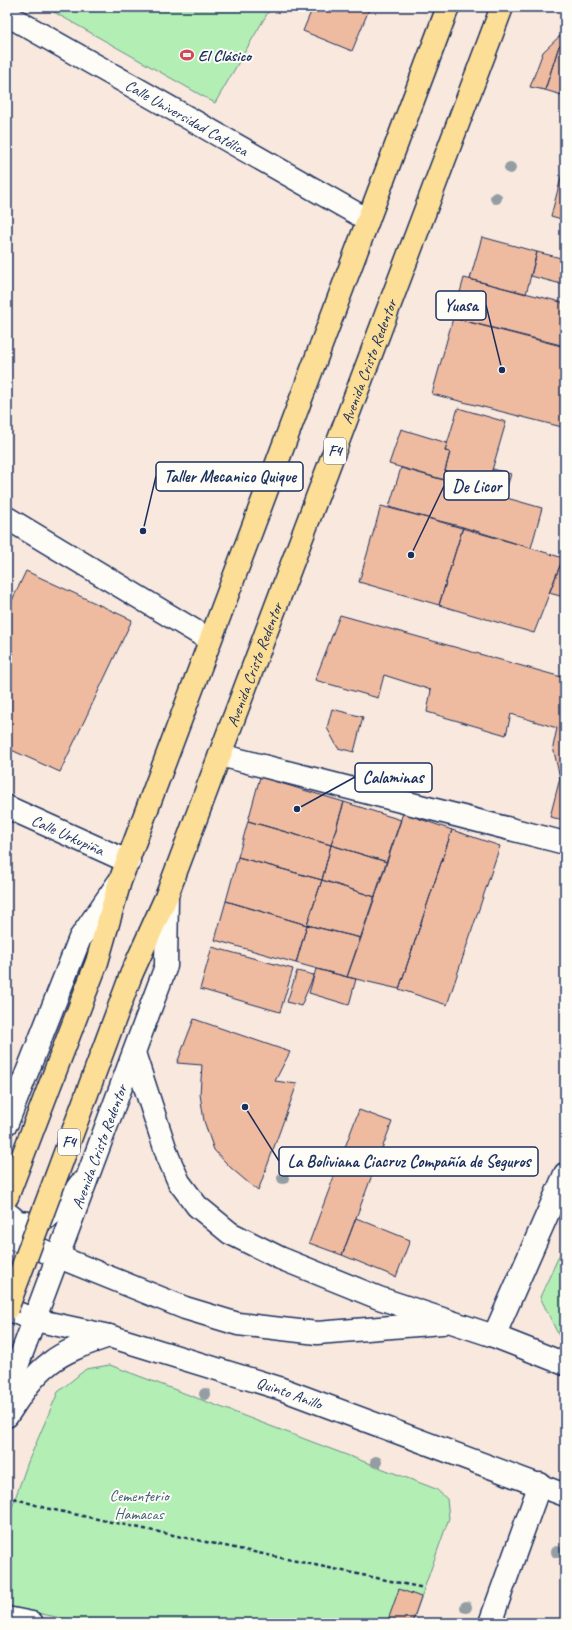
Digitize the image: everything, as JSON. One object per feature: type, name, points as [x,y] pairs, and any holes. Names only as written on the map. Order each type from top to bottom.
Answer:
[{"type":"highway","name":"F4","points":[[7,1197],[97,962],[124,871],[448,7]]},
{"type":"highway","name":"Avenida Cristo Redentor","points":[[7,1309],[131,974],[167,895],[502,7]]},
{"type":"main road","name":"Calle Universidad Católica","points":[[7,15],[368,220]]},
{"type":"main road","points":[[7,518],[210,640]]},
{"type":"main road","points":[[220,755],[565,843]]},
{"type":"main road","name":"Calle Urkupiña","points":[[7,807],[124,871]]},
{"type":"main road","points":[[7,1123],[80,938],[124,871]]},
{"type":"main road","name":"Avenida Cristo Redentor","points":[[7,1393],[59,1257],[166,966],[167,895]]},
{"type":"main road","points":[[134,1053],[168,1157],[179,1182],[197,1206],[230,1233],[280,1258],[379,1298],[494,1336],[565,1364]]},
{"type":"main road","points":[[7,1213],[18,1222],[38,1224],[65,1204],[90,1170]]},
{"type":"main road","points":[[494,1336],[565,1174]]},
{"type":"main road","points":[[7,1236],[185,1308],[238,1324],[318,1333],[453,1322]]},
{"type":"main road","name":"Quinto Anillo","points":[[7,1309],[35,1320],[109,1336],[279,1388],[540,1484],[565,1495]]},
{"type":"main road","points":[[7,1416],[29,1385],[49,1363],[82,1346],[109,1336]]},
{"type":"main road","points":[[490,1623],[540,1484]]},
{"type":"main road","points":[[7,1618],[32,1623]]},
{"type":"path","points":[[7,1496],[45,1508],[424,1588]]},
{"type":"green space","name":"El Clásico","points":[[45,7],[271,7],[215,103]]},
{"type":"green space","points":[[565,1243],[565,1339],[559,1336],[540,1297]]},
{"type":"green space","name":"Cementerio Hamacas","points":[[110,1365],[436,1489],[447,1499],[449,1518],[412,1623],[86,1623],[7,1607],[7,1521],[28,1462],[58,1392],[86,1369]]},
{"type":"building","points":[[313,7],[370,7],[352,51],[303,31]]},
{"type":"building","points":[[564,32],[565,42],[559,46],[545,90],[530,87],[543,52]]},
{"type":"building","points":[[565,42],[565,96],[545,90],[559,46]]},
{"type":"building","points":[[565,104],[565,119],[561,117]]},
{"type":"building","points":[[562,174],[565,175],[565,220],[551,216]]},
{"type":"building","points":[[482,237],[537,252],[526,294],[470,279]]},
{"type":"building","points":[[537,252],[565,259],[565,285],[531,276]]},
{"type":"building","points":[[464,278],[565,303],[565,347],[453,318]]},
{"type":"building","points":[[453,318],[565,346],[565,412],[562,427],[432,394]]},
{"type":"building","points":[[458,408],[506,422],[488,484],[445,471],[450,452],[445,451]]},
{"type":"building","points":[[401,429],[447,443],[445,451],[450,452],[445,471],[488,484],[493,469],[511,474],[504,497],[389,464]]},
{"type":"building","points":[[401,468],[542,508],[531,548],[389,507]]},
{"type":"building","points":[[381,506],[463,527],[439,605],[359,582]]},
{"type":"building","points":[[463,527],[563,558],[534,633],[439,605]]},
{"type":"building","points":[[563,558],[565,559],[564,597],[549,593]]},
{"type":"building","points":[[26,571],[132,620],[60,772],[7,748],[7,611]]},
{"type":"building","points":[[340,615],[565,678],[564,820],[550,817],[560,778],[553,747],[557,728],[511,714],[506,735],[427,712],[431,690],[384,675],[378,698],[315,680]]},
{"type":"building","points":[[332,709],[363,717],[354,752],[338,748],[327,728]]},
{"type":"building","points":[[260,777],[344,802],[331,845],[248,821]]},
{"type":"building","points":[[344,802],[401,820],[387,862],[331,845]]},
{"type":"building","points":[[403,813],[452,830],[399,989],[347,977]]},
{"type":"building","points":[[248,821],[331,845],[322,880],[238,857]]},
{"type":"building","points":[[452,830],[500,846],[447,1005],[399,989]]},
{"type":"building","points":[[331,845],[387,862],[375,897],[322,880]]},
{"type":"building","points":[[238,857],[322,880],[307,925],[226,901]]},
{"type":"building","points":[[322,880],[375,897],[361,938],[307,925]]},
{"type":"building","points":[[226,901],[307,925],[296,963],[215,940]]},
{"type":"building","points":[[307,925],[361,938],[347,977],[296,963]]},
{"type":"building","points":[[212,947],[293,969],[280,1012],[200,989]]},
{"type":"building","points":[[316,969],[356,979],[349,1005],[309,993]]},
{"type":"building","points":[[297,971],[314,975],[301,1006],[287,1002]]},
{"type":"building","points":[[194,1019],[290,1052],[275,1081],[297,1084],[258,1191],[231,1168],[214,1150],[204,1121],[200,1094],[202,1065],[177,1063]]},
{"type":"building","points":[[359,1110],[392,1122],[342,1255],[309,1243]]},
{"type":"building","points":[[356,1218],[410,1240],[396,1277],[342,1255]]},
{"type":"building","points":[[399,1589],[421,1597],[412,1623],[387,1623]]},
{"type":"place","name":"El Clásico","points":[[187,55]]},
{"type":"place","name":"Yuasa","points":[[502,370]]},
{"type":"place","name":"Taller Mecanico Quique","points":[[143,531]]},
{"type":"place","name":"De Licor","points":[[411,555]]},
{"type":"place","name":"Calaminas","points":[[297,809]]},
{"type":"place","name":"La Boliviana Ciacruz Compañía de Seguros","points":[[245,1107]]}]
